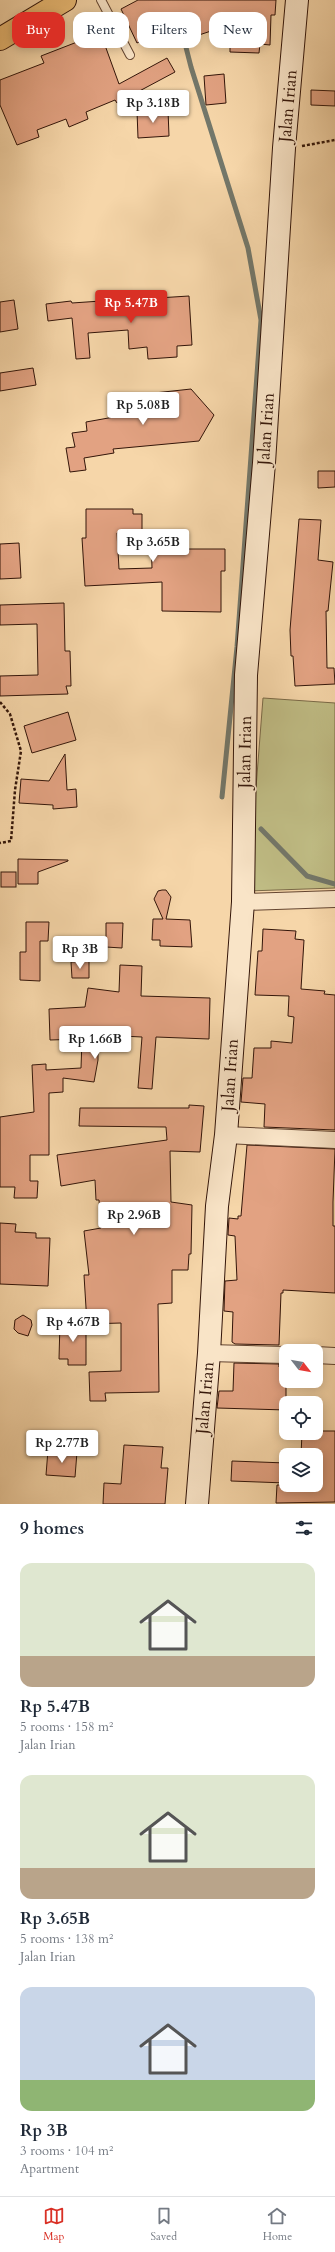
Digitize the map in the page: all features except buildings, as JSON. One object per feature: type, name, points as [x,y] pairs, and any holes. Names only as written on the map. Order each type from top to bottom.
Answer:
[{"type":"highway","points":[[0,39],[65,0]]},
{"type":"main road","name":"Jalan Irian","points":[[197,1504],[209,1352],[217,1206],[226,1135],[243,902],[246,675],[264,463],[284,148],[297,0]]},
{"type":"street","points":[[243,902],[335,899]]},
{"type":"street","points":[[226,1135],[335,1140]]},
{"type":"street","points":[[209,1352],[279,1355]]},
{"type":"street","points":[[323,1355],[335,1356]]},
{"type":"lane","points":[[101,0],[130,55]]},
{"type":"path","points":[[284,148],[317,145],[335,140]]},
{"type":"path","points":[[0,702],[10,714],[21,751],[15,790],[11,841],[0,843]]},
{"type":"shaded area","points":[[263,698],[335,703],[335,888],[248,891]]},
{"type":"waterway","points":[[186,48],[248,248],[261,320],[237,647],[222,797]]},
{"type":"waterway","points":[[261,829],[307,876],[335,884]]}]
